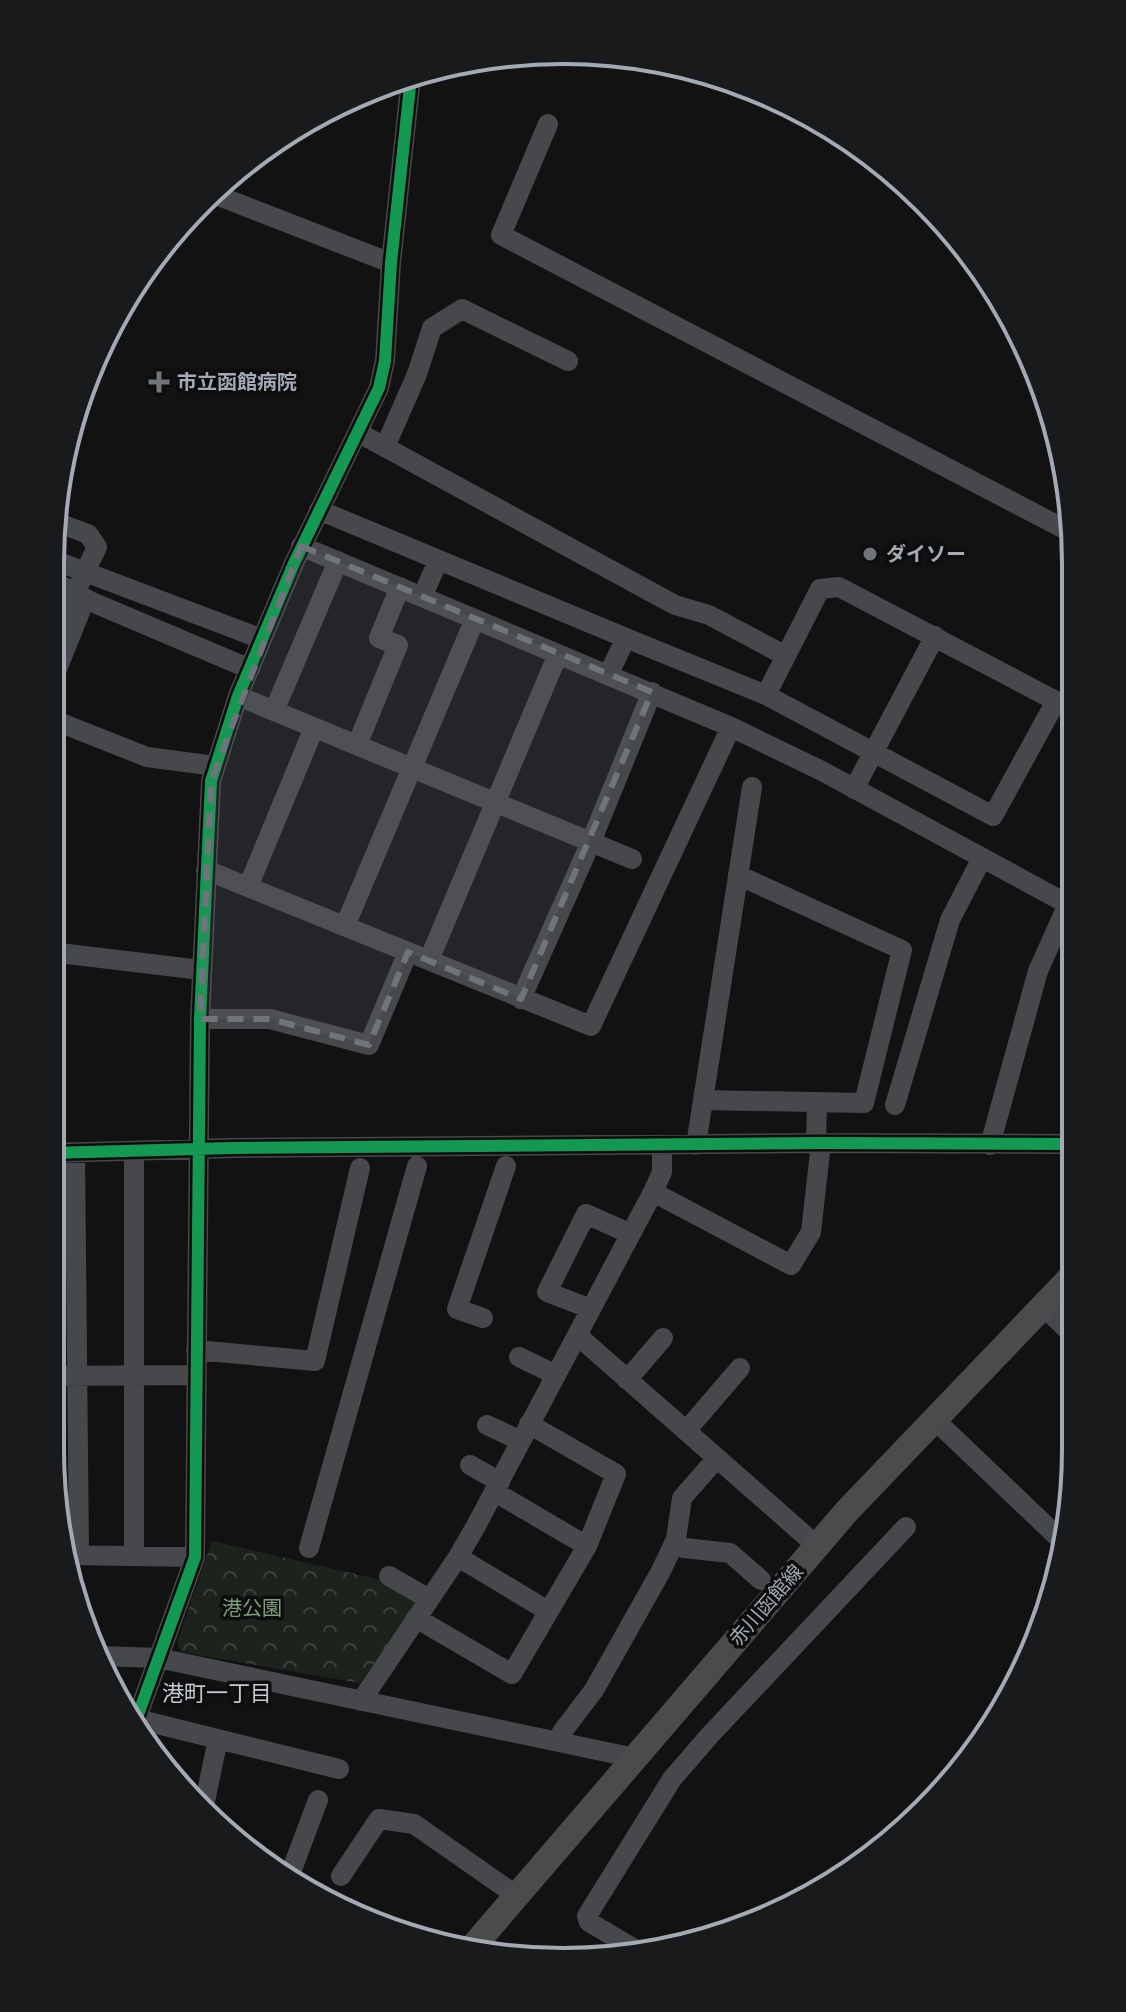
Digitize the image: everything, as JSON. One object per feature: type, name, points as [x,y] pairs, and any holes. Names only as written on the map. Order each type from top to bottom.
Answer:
[{"type":"main road","name":"赤川函館線","points":[[479,1940],[817,1546],[1062,1286]]},
{"type":"street","points":[[139,1712],[195,1557],[201,970],[211,781],[238,696],[301,546],[379,388],[385,361],[391,263],[410,88]]},
{"type":"street","points":[[548,124],[501,235],[1061,527]]},
{"type":"street","points":[[223,198],[391,263]]},
{"type":"street","points":[[385,447],[417,374],[432,328],[462,309],[568,361]]},
{"type":"street","points":[[359,433],[675,605],[709,615],[786,656]]},
{"type":"street","points":[[319,510],[766,695],[993,816],[1056,701],[839,587],[820,589],[766,695]]},
{"type":"street","points":[[64,613],[97,547],[88,534],[65,526]]},
{"type":"street","points":[[301,546],[731,727],[854,789],[1062,901]]},
{"type":"street","points":[[274,711],[338,561]]},
{"type":"street","points":[[422,597],[438,561]]},
{"type":"street","points":[[64,569],[80,582],[92,602],[250,669]]},
{"type":"street","points":[[64,581],[80,582],[262,639]]},
{"type":"street","points":[[64,652],[80,612],[80,582]]},
{"type":"street","points":[[357,745],[398,645],[379,638],[400,587]]},
{"type":"street","points":[[345,926],[475,619]]},
{"type":"street","points":[[854,789],[935,636]]},
{"type":"street","points":[[608,675],[626,638]]},
{"type":"street","points":[[429,960],[558,654]]},
{"type":"street","points":[[521,999],[591,842],[652,692]]},
{"type":"street","points":[[238,696],[632,859]]},
{"type":"street","points":[[64,724],[147,757],[215,766]]},
{"type":"street","points":[[206,870],[591,1026],[731,727]]},
{"type":"street","points":[[248,887],[314,728]]},
{"type":"street","points":[[696,1145],[752,787]]},
{"type":"street","points":[[895,1105],[950,920],[982,858]]},
{"type":"street","points":[[703,1100],[864,1103],[902,950],[738,875]]},
{"type":"street","points":[[990,1145],[1038,971],[1062,924]]},
{"type":"street","points":[[200,1019],[270,1019],[369,1045],[408,952]]},
{"type":"street","points":[[64,954],[201,970]]},
{"type":"street","points":[[653,1192],[791,1265],[811,1232],[819,1143],[817,1104]]},
{"type":"street","points":[[64,1153],[819,1143],[1062,1144]]},
{"type":"street","points":[[361,1701],[458,1557],[497,1487],[653,1192],[662,1172],[662,1146]]},
{"type":"street","points":[[73,1542],[75,1153]]},
{"type":"street","points":[[134,1153],[134,1556]]},
{"type":"street","points":[[309,1548],[417,1166]]},
{"type":"street","points":[[483,1318],[457,1309],[506,1166]]},
{"type":"street","points":[[196,1350],[315,1361],[360,1168]]},
{"type":"street","points":[[591,1309],[547,1292],[586,1214],[631,1234]]},
{"type":"street","points":[[1043,1306],[1062,1324]]},
{"type":"street","points":[[577,1335],[817,1546]]},
{"type":"street","points":[[627,1380],[663,1338]]},
{"type":"street","points":[[519,1357],[556,1375]]},
{"type":"street","points":[[686,1431],[740,1368]]},
{"type":"street","points":[[64,1376],[196,1375]]},
{"type":"street","points":[[934,1419],[1054,1534]]},
{"type":"street","points":[[416,1618],[512,1674],[587,1546],[616,1474],[525,1432],[487,1425]]},
{"type":"street","points":[[562,1732],[594,1690],[674,1543],[682,1498],[717,1458]]},
{"type":"street","points":[[470,1465],[497,1487],[587,1546]]},
{"type":"street","points":[[627,1944],[589,1922],[587,1916],[672,1779],[906,1527]]},
{"type":"street","points":[[674,1543],[684,1548],[730,1553],[761,1580]]},
{"type":"street","points":[[76,1555],[195,1557]]},
{"type":"street","points":[[458,1557],[548,1611]]},
{"type":"street","points":[[389,1576],[429,1599]]},
{"type":"street","points":[[109,1656],[158,1658],[635,1758]]},
{"type":"street","points":[[146,1723],[339,1769]]},
{"type":"street","points":[[206,1797],[218,1739]]},
{"type":"street","points":[[292,1868],[318,1800]]},
{"type":"street","points":[[341,1876],[379,1819],[414,1824],[517,1896]]},
{"type":"highlighted area","points":[[301,546],[652,692],[521,999],[408,952],[369,1045],[270,1019],[200,1019],[211,781]]},
{"type":"green space","name":"港公園","points":[[212,1541],[382,1580],[419,1600],[360,1683],[181,1652],[177,1642]]},
{"type":"cycle path","points":[[139,1711],[195,1557],[200,1019],[211,781],[238,696],[294,563],[379,388],[385,361],[391,263],[410,88]]},
{"type":"cycle path","points":[[64,1153],[233,1148],[1062,1144]]},
{"type":"place","name":"市立函館病院","points":[[159,382]]},
{"type":"place","name":"ダイソー","points":[[870,554]]},
{"type":"district","name":"港町一丁目","points":[[217,1693]]}]
